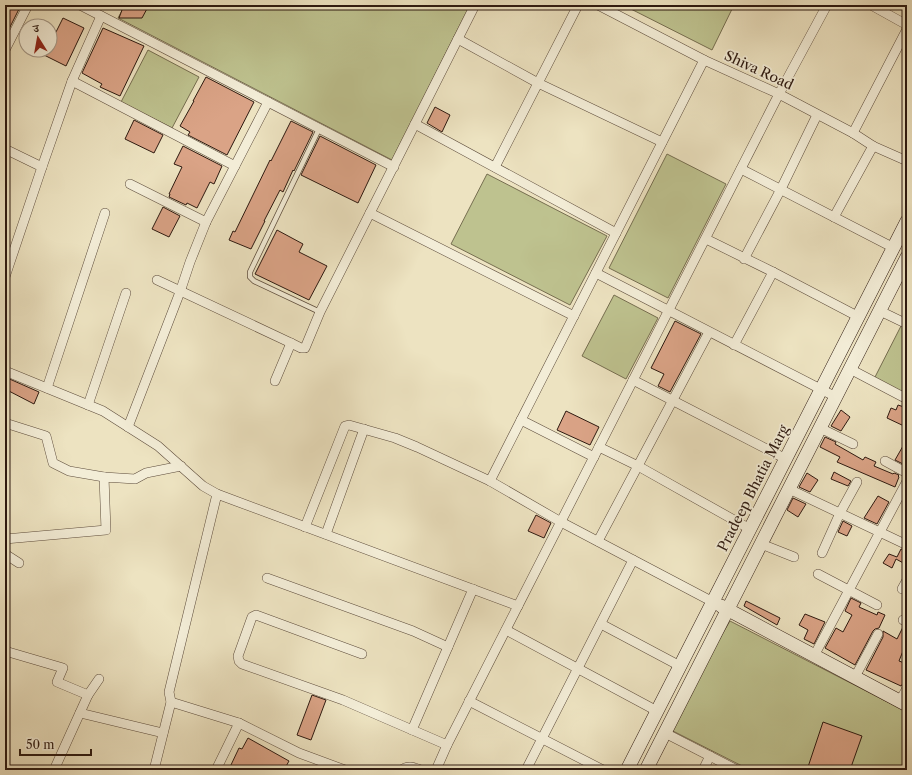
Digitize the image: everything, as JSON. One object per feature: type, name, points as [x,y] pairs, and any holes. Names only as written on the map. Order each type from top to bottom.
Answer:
[{"type":"street","points":[[5,50],[28,5]]},
{"type":"street","points":[[80,5],[394,167]]},
{"type":"street","points":[[157,280],[301,348],[305,348],[320,312],[475,5]]},
{"type":"street","points":[[495,167],[578,5]]},
{"type":"street","name":"Shiva Road","points":[[598,5],[611,8],[704,60],[779,94],[853,133],[873,146],[907,162]]},
{"type":"street","points":[[436,770],[469,701],[779,94],[827,5]]},
{"type":"street","points":[[871,5],[907,25]]},
{"type":"street","points":[[5,277],[72,81],[101,16]]},
{"type":"street","points":[[853,133],[907,29]]},
{"type":"street","points":[[458,39],[538,83],[662,142]]},
{"type":"street","points":[[490,481],[704,60]]},
{"type":"street","points":[[72,81],[235,166]]},
{"type":"street","points":[[128,427],[206,222],[268,102]]},
{"type":"street","points":[[744,259],[817,115]]},
{"type":"street","points":[[416,124],[616,233]]},
{"type":"street","points":[[834,217],[873,146]]},
{"type":"street","points":[[5,149],[42,166]]},
{"type":"street","points":[[742,169],[894,248]]},
{"type":"street","points":[[130,184],[206,222]]},
{"type":"street","points":[[47,388],[105,213]]},
{"type":"street","points":[[370,213],[574,316]]},
{"type":"street","name":"Pradeep Bhatia Marg","points":[[627,770],[907,221]]},
{"type":"street","points":[[706,239],[859,317]]},
{"type":"street","points":[[646,770],[907,257]]},
{"type":"street","points":[[734,345],[773,272]]},
{"type":"street","points":[[596,273],[836,397]]},
{"type":"street","points":[[88,404],[126,293]]},
{"type":"street","points":[[880,311],[907,324]]},
{"type":"street","points":[[598,541],[709,332]]},
{"type":"street","points":[[275,381],[291,343]]},
{"type":"street","points":[[850,369],[907,399]]},
{"type":"street","points":[[5,371],[103,411],[158,446],[203,486],[217,494],[518,606]]},
{"type":"street","points":[[633,380],[786,459]]},
{"type":"street","points":[[521,420],[594,457]]},
{"type":"street","points":[[5,423],[46,436],[53,463],[69,471],[104,477],[135,479],[146,473],[181,466]]},
{"type":"street","points":[[304,527],[345,426],[349,425],[364,429],[395,438],[417,447],[490,481],[561,522],[904,703],[907,688]]},
{"type":"street","points":[[820,428],[853,444]]},
{"type":"street","points":[[326,534],[364,429]]},
{"type":"street","points":[[599,447],[638,466],[750,529]]},
{"type":"street","points":[[885,461],[907,473]]},
{"type":"street","points":[[5,539],[106,530],[104,477]]},
{"type":"street","points":[[814,656],[907,481]]},
{"type":"street","points":[[822,553],[840,513],[857,482]]},
{"type":"street","points":[[790,489],[907,545]]},
{"type":"street","points":[[154,770],[171,702],[168,692],[217,494]]},
{"type":"street","points":[[761,544],[794,557]]},
{"type":"street","points":[[5,554],[19,563]]},
{"type":"street","points":[[526,770],[633,560]]},
{"type":"street","points":[[818,574],[877,605]]},
{"type":"street","points":[[267,578],[412,630],[448,647]]},
{"type":"street","points":[[902,589],[907,580]]},
{"type":"street","points":[[412,730],[473,589]]},
{"type":"street","points":[[362,654],[256,615],[252,617],[238,656],[239,661],[242,664],[343,700],[447,745]]},
{"type":"street","points":[[600,624],[680,666]]},
{"type":"street","points":[[506,630],[657,711]]},
{"type":"street","points":[[855,677],[878,634]]},
{"type":"street","points":[[5,651],[62,668],[57,682],[88,695]]},
{"type":"street","points":[[54,770],[88,695],[99,679]]},
{"type":"street","points":[[469,701],[604,770]]},
{"type":"street","points":[[171,702],[239,723],[299,753],[344,770]]},
{"type":"street","points":[[80,713],[163,733]]},
{"type":"street","points":[[216,770],[239,723]]},
{"type":"street","points":[[665,733],[737,770]]},
{"type":"street","points":[[703,770],[710,756]]},
{"type":"street","points":[[401,770],[405,767],[412,767],[421,770]]},
{"type":"lane","points":[[319,129],[250,272],[250,277],[254,281],[320,312]]},
{"type":"green space","points":[[125,5],[470,5],[392,160],[118,18]]},
{"type":"green space","points":[[623,5],[734,5],[712,50]]},
{"type":"green space","points":[[148,50],[199,77],[172,128],[121,102]]},
{"type":"green space","points":[[667,154],[726,184],[668,298],[609,268]]},
{"type":"green space","points":[[487,174],[607,236],[570,305],[451,244]]},
{"type":"green space","points":[[614,295],[658,318],[626,379],[582,356]]},
{"type":"green space","points":[[901,326],[907,329],[907,396],[874,379]]},
{"type":"green space","points":[[730,621],[907,712],[907,770],[750,770],[667,728]]},
{"type":"building","points":[[5,5],[21,5],[5,37]]},
{"type":"building","points":[[111,5],[149,5],[142,18],[119,18],[122,10]]},
{"type":"building","points":[[63,18],[84,28],[66,66],[50,58],[58,58],[58,28]]},
{"type":"building","points":[[103,28],[144,46],[120,96],[100,87],[102,84],[82,73]]},
{"type":"building","points":[[206,77],[254,102],[227,155],[188,135],[190,132],[180,126]]},
{"type":"building","points":[[435,107],[450,115],[442,132],[427,123]]},
{"type":"building","points":[[134,120],[163,135],[154,153],[125,139]]},
{"type":"building","points":[[291,121],[313,132],[294,171],[293,170],[283,192],[280,190],[251,249],[229,240],[233,231],[235,232]]},
{"type":"building","points":[[320,136],[376,165],[358,203],[301,175]]},
{"type":"building","points":[[183,146],[222,166],[214,184],[210,182],[197,208],[187,203],[186,205],[169,197],[182,167],[174,164]]},
{"type":"building","points":[[163,207],[180,216],[169,237],[152,229]]},
{"type":"building","points":[[277,230],[303,244],[299,252],[327,266],[309,300],[255,274]]},
{"type":"building","points":[[675,321],[701,334],[670,392],[658,386],[664,374],[651,368]]},
{"type":"building","points":[[5,377],[39,392],[34,404],[5,389]]},
{"type":"building","points":[[898,405],[907,408],[907,419],[904,426],[887,418],[891,408],[896,410]]},
{"type":"building","points":[[841,410],[850,417],[841,431],[831,426]]},
{"type":"building","points":[[566,411],[599,427],[590,445],[557,430]]},
{"type":"building","points":[[825,437],[836,442],[835,444],[863,460],[865,457],[876,462],[874,466],[899,475],[895,487],[837,462],[840,457],[820,447]]},
{"type":"building","points":[[907,439],[907,461],[905,465],[895,460]]},
{"type":"building","points":[[834,472],[851,481],[848,486],[831,479]]},
{"type":"building","points":[[807,473],[818,480],[810,492],[799,487]]},
{"type":"building","points":[[878,496],[889,502],[877,524],[864,518]]},
{"type":"building","points":[[793,498],[806,504],[798,517],[787,510]]},
{"type":"building","points":[[536,515],[551,523],[544,538],[528,531]]},
{"type":"building","points":[[843,521],[852,526],[847,536],[838,532]]},
{"type":"building","points":[[901,549],[907,551],[907,565],[896,559],[892,568],[883,563],[889,554],[897,557]]},
{"type":"building","points":[[851,598],[861,603],[859,607],[877,615],[878,612],[885,615],[879,628],[873,631],[855,665],[825,648],[836,628],[843,632],[852,615],[845,611]]},
{"type":"building","points":[[746,601],[780,618],[777,625],[744,606]]},
{"type":"building","points":[[805,614],[825,622],[814,644],[804,639],[808,630],[799,625]]},
{"type":"building","points":[[903,627],[907,628],[907,641],[899,661],[907,664],[907,678],[901,686],[866,670],[883,637],[883,631],[897,639]]},
{"type":"building","points":[[312,695],[326,700],[311,740],[297,735]]},
{"type":"building","points":[[823,722],[862,736],[850,770],[807,770]]},
{"type":"building","points":[[248,738],[289,761],[284,770],[230,770],[239,748],[242,749]]}]
